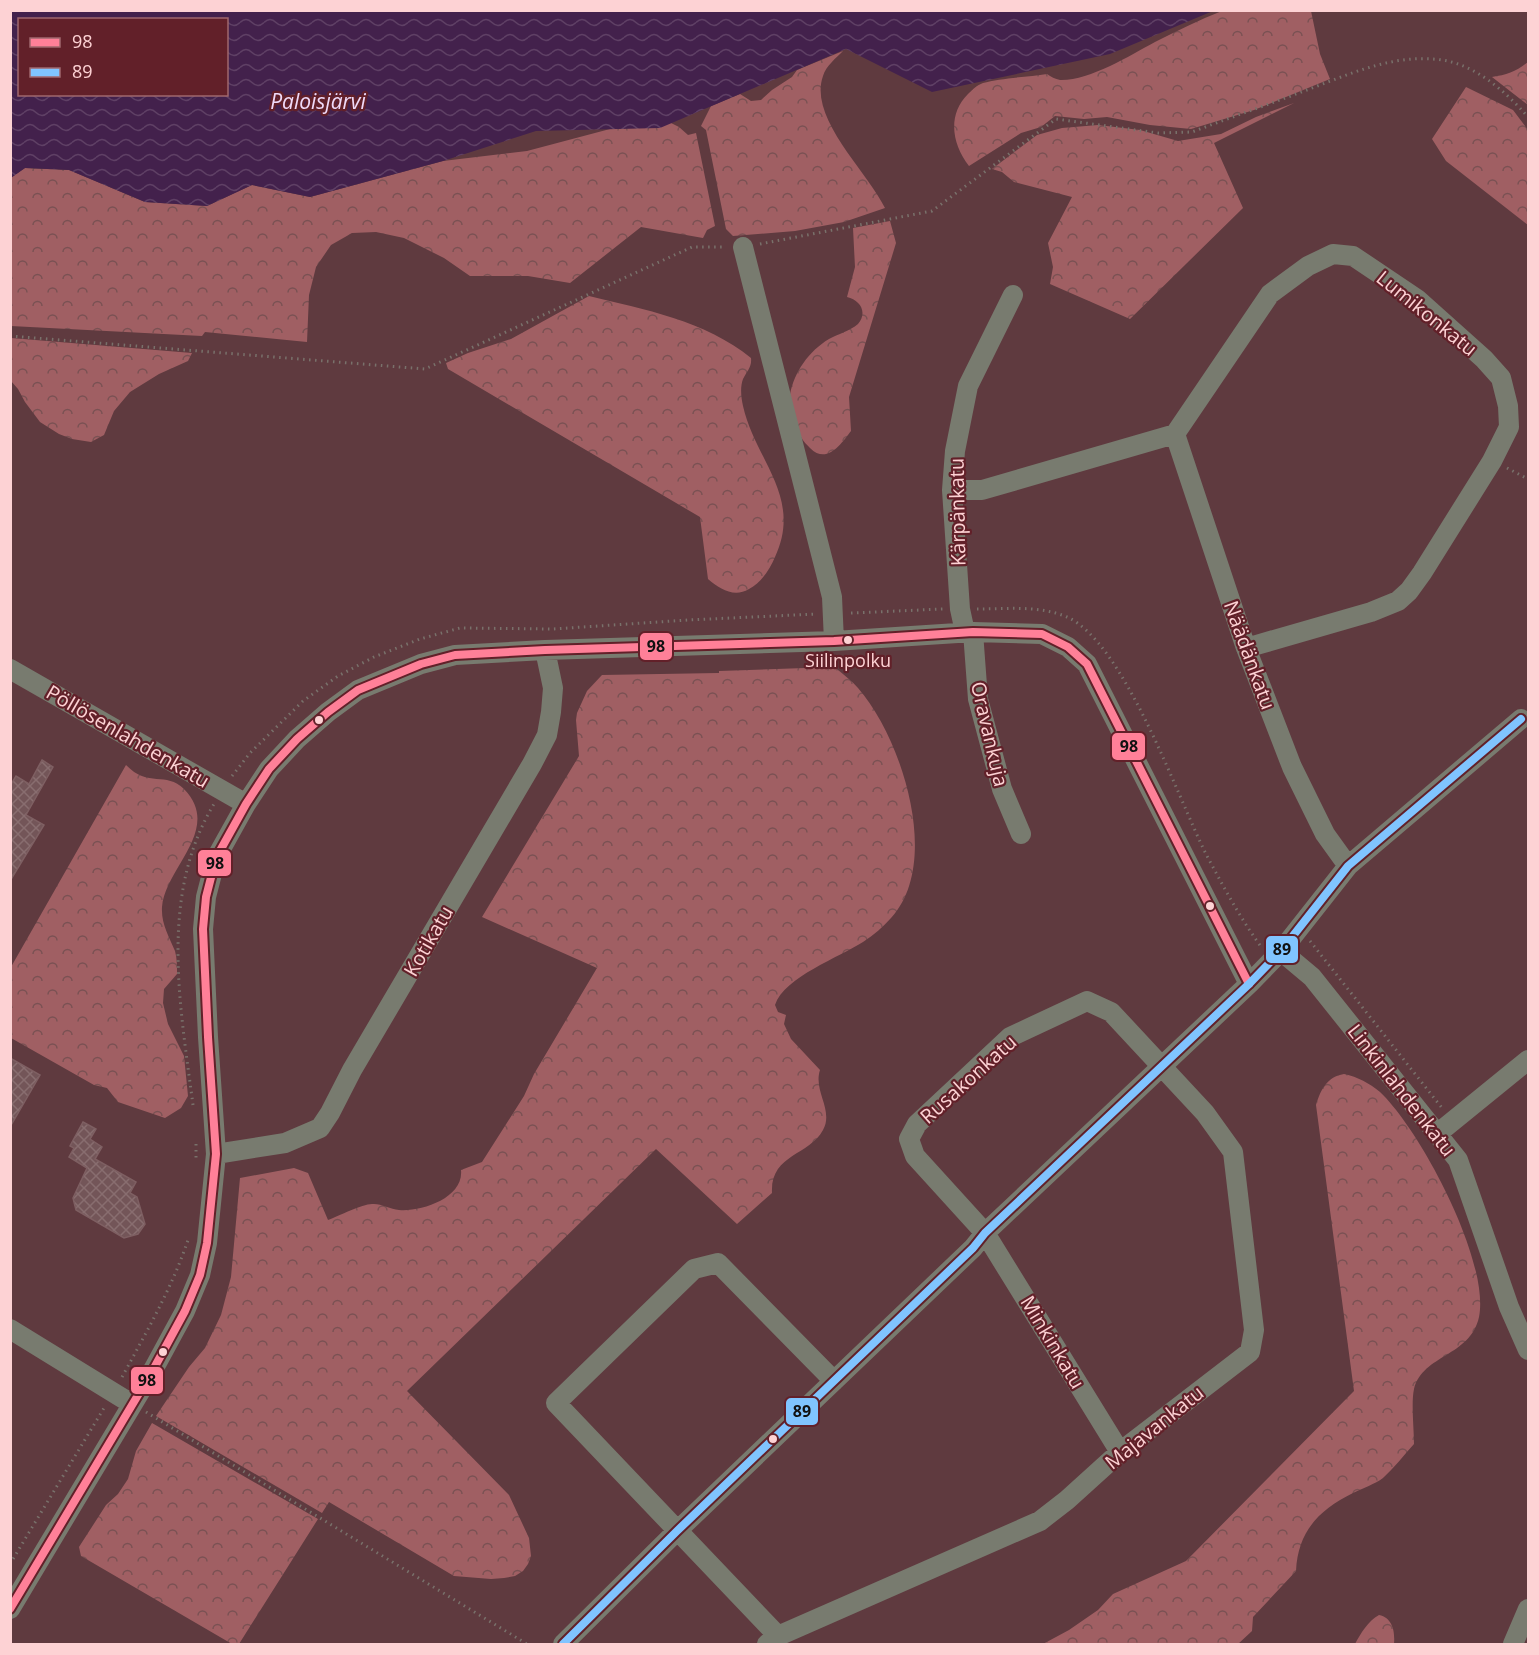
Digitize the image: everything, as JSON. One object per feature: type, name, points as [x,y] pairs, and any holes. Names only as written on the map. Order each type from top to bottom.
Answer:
[{"type":"street","points":[[742,248],[832,597],[834,641]]},
{"type":"street","name":"Lumikonkatu","points":[[1175,434],[1270,294],[1308,266],[1333,254],[1353,256],[1417,299],[1484,359],[1501,378],[1508,406],[1509,427],[1492,461],[1410,591],[1398,601],[1371,612],[1246,648]]},
{"type":"street","name":"Kärpänkatu","points":[[969,632],[960,609],[952,490],[955,451],[968,386],[1013,295]]},
{"type":"street","points":[[952,490],[982,490],[1175,434]]},
{"type":"street","name":"Näädänkatu","points":[[1175,434],[1246,648],[1292,767],[1326,834],[1348,866]]},
{"type":"street","points":[[10,1609],[153,1370],[185,1311],[200,1275],[210,1222],[216,1154],[203,929],[206,897],[216,858],[246,804],[269,769],[328,711],[358,690],[421,664],[455,656],[545,650],[834,641],[969,632],[1042,634],[1068,647],[1087,664],[1249,984]]},
{"type":"street","name":"Oravankuja","points":[[969,632],[978,699],[1002,789],[1021,834]]},
{"type":"street","name":"Kotikatu","points":[[216,1154],[285,1143],[320,1128],[330,1113],[352,1070],[547,735],[553,688],[545,650]]},
{"type":"street","name":"Pöllösenlahdenkatu","points":[[10,669],[246,804]]},
{"type":"street","points":[[563,1644],[677,1531],[973,1248],[985,1233],[1249,984],[1272,951],[1348,866],[1521,719]]},
{"type":"street","name":"Linkinlahdenkatu","points":[[1272,951],[1311,977],[1458,1160],[1509,1307],[1528,1350]]},
{"type":"street","name":"Rusakonkatu","points":[[985,1233],[915,1156],[909,1139],[917,1124],[1010,1037],[1087,1001],[1112,1012],[1162,1066]]},
{"type":"street","points":[[1437,1134],[1528,1060]]},
{"type":"street","name":"Majavankatu","points":[[772,1640],[1040,1521],[1120,1452],[1250,1352],[1254,1330],[1233,1152],[1205,1113],[1162,1066]]},
{"type":"street","name":"Minkinkatu","points":[[985,1233],[1120,1452]]},
{"type":"street","points":[[772,1640],[677,1531],[556,1403],[694,1269],[718,1263],[834,1381]]},
{"type":"street","points":[[10,1329],[132,1404]]},
{"type":"street","points":[[1513,1644],[1526,1618]]},
{"type":"path","points":[[10,336],[426,369],[692,247],[742,248],[932,211],[1056,118],[1158,133],[1192,132],[1384,62],[1418,59],[1443,60],[1472,70],[1509,96],[1528,117]]},
{"type":"path","points":[[1492,461],[1528,479]]},
{"type":"path","points":[[193,1106],[180,1000],[178,925],[184,879],[203,821],[222,790],[250,753],[303,701],[347,671],[374,657],[420,639],[460,628],[553,629],[688,620],[960,609],[1044,609],[1069,618],[1096,640],[1118,669],[1144,719],[1206,853],[1244,923],[1272,951]]},
{"type":"path","points":[[196,1139],[196,1161]]},
{"type":"path","points":[[10,1564],[114,1393],[164,1299],[179,1266],[189,1235]]},
{"type":"path","points":[[132,1404],[527,1644]]},
{"type":"green space","points":[[1222,11],[1311,11],[1320,54],[1330,79],[1254,110],[1191,129],[1150,125],[1107,117],[1084,119],[1055,116],[1041,127],[1021,133],[969,166],[963,157],[954,130],[957,111],[961,102],[979,85],[998,80],[1047,74],[1060,80],[1083,76],[1109,67]]},
{"type":"green space","points":[[843,51],[824,72],[821,92],[824,109],[842,144],[885,208],[844,222],[795,231],[733,236],[726,229],[706,130],[701,126],[711,106],[740,94],[751,101],[761,100],[792,77],[797,70]]},
{"type":"green space","points":[[1528,62],[1528,105],[1492,77],[1512,72]]},
{"type":"green space","points":[[1466,87],[1513,110],[1528,130],[1528,225],[1446,161],[1432,139]]},
{"type":"green space","points":[[1294,103],[1214,143],[1243,208],[1130,319],[1050,284],[1053,267],[1048,243],[1072,197],[1014,182],[1002,172],[992,169],[1037,135],[1062,128],[1098,125],[1140,130],[1178,141],[1221,134],[1256,117]]},
{"type":"green space","points":[[671,123],[688,135],[696,133],[715,226],[707,230],[703,238],[641,227],[570,283],[528,276],[470,276],[444,258],[404,238],[376,232],[352,233],[331,245],[316,267],[309,295],[307,342],[205,332],[202,336],[11,326],[10,178],[25,168],[69,170],[145,202],[207,206],[252,185],[310,197],[443,161],[527,151],[610,129]]},
{"type":"green space","points":[[890,221],[896,243],[849,397],[851,431],[833,451],[828,454],[816,453],[805,443],[799,432],[790,395],[792,386],[799,370],[815,350],[829,339],[848,331],[861,320],[861,307],[856,301],[847,297],[855,267],[853,228]]},
{"type":"green space","points":[[589,296],[673,318],[694,326],[733,345],[751,358],[750,366],[741,385],[743,406],[749,426],[774,479],[784,516],[782,536],[773,562],[761,579],[749,589],[738,593],[733,592],[722,589],[708,579],[700,517],[448,369],[446,363],[511,339]]},
{"type":"green space","points":[[11,338],[192,353],[188,361],[159,374],[130,392],[114,411],[104,435],[91,442],[59,434],[40,422],[11,381]]},
{"type":"green space","points":[[834,667],[858,688],[889,737],[910,801],[915,834],[914,866],[906,894],[891,918],[863,942],[789,985],[775,1005],[778,1012],[786,1015],[784,1024],[791,1039],[820,1070],[819,1085],[826,1115],[823,1130],[817,1139],[777,1170],[772,1193],[737,1224],[656,1149],[407,1391],[509,1495],[529,1538],[531,1556],[523,1571],[515,1576],[491,1579],[454,1576],[329,1502],[322,1513],[156,1416],[189,1367],[205,1348],[221,1315],[231,1277],[240,1178],[294,1168],[308,1173],[328,1220],[357,1208],[375,1204],[399,1210],[429,1206],[449,1195],[456,1188],[461,1170],[482,1162],[524,1096],[534,1074],[597,968],[482,917],[579,756],[576,720],[587,691],[602,675],[719,673],[719,671]]},
{"type":"green space","points":[[126,765],[142,776],[170,781],[184,789],[194,804],[197,819],[195,834],[165,892],[162,907],[164,924],[176,954],[177,968],[177,974],[164,989],[163,1003],[168,1024],[184,1056],[188,1096],[181,1108],[165,1118],[118,1102],[107,1088],[94,1085],[11,1038],[11,967]]},
{"type":"green space","points":[[1344,1074],[1363,1081],[1380,1092],[1414,1136],[1449,1198],[1463,1231],[1474,1264],[1480,1293],[1479,1317],[1474,1330],[1457,1348],[1436,1361],[1419,1377],[1413,1395],[1414,1444],[1383,1478],[1341,1500],[1312,1523],[1301,1544],[1296,1571],[1253,1617],[1252,1631],[1238,1644],[1043,1644],[1098,1610],[1113,1594],[1186,1561],[1354,1391],[1316,1105],[1329,1081]]},
{"type":"green space","points":[[152,1423],[318,1519],[239,1644],[232,1644],[81,1556],[79,1547],[106,1505],[118,1494],[128,1479],[136,1451]]},
{"type":"green space","points":[[1379,1615],[1390,1622],[1394,1644],[1355,1644],[1368,1624]]},
{"type":"water","name":"Paloisjärvi","points":[[11,10],[1213,10],[1110,54],[932,92],[846,49],[660,128],[536,131],[443,161],[310,197],[252,185],[207,206],[145,202],[69,170],[25,168],[11,178]]},
{"type":"building","points":[[42,760],[53,767],[26,815],[44,825],[10,881],[10,786],[16,776],[29,784]]},
{"type":"building","points":[[10,1058],[40,1075],[10,1127]]},
{"type":"building","points":[[83,1122],[96,1129],[90,1139],[102,1147],[95,1159],[136,1182],[130,1193],[137,1197],[145,1224],[138,1234],[124,1238],[76,1210],[73,1198],[87,1168],[69,1157],[74,1148],[70,1146]]},
{"type":"transit line","name":"98","points":[[10,1609],[153,1370],[185,1311],[200,1275],[207,1243],[216,1154],[203,929],[206,897],[216,858],[246,804],[269,769],[297,739],[358,690],[421,664],[455,655],[834,641],[973,632],[1042,634],[1068,647],[1087,664],[1249,984]]},
{"type":"transit line","name":"89","points":[[563,1644],[677,1531],[973,1248],[985,1233],[1249,984],[1281,951],[1348,866],[1521,719]]},
{"type":"place","name":"Siilinpolku","points":[[848,640]]}]
